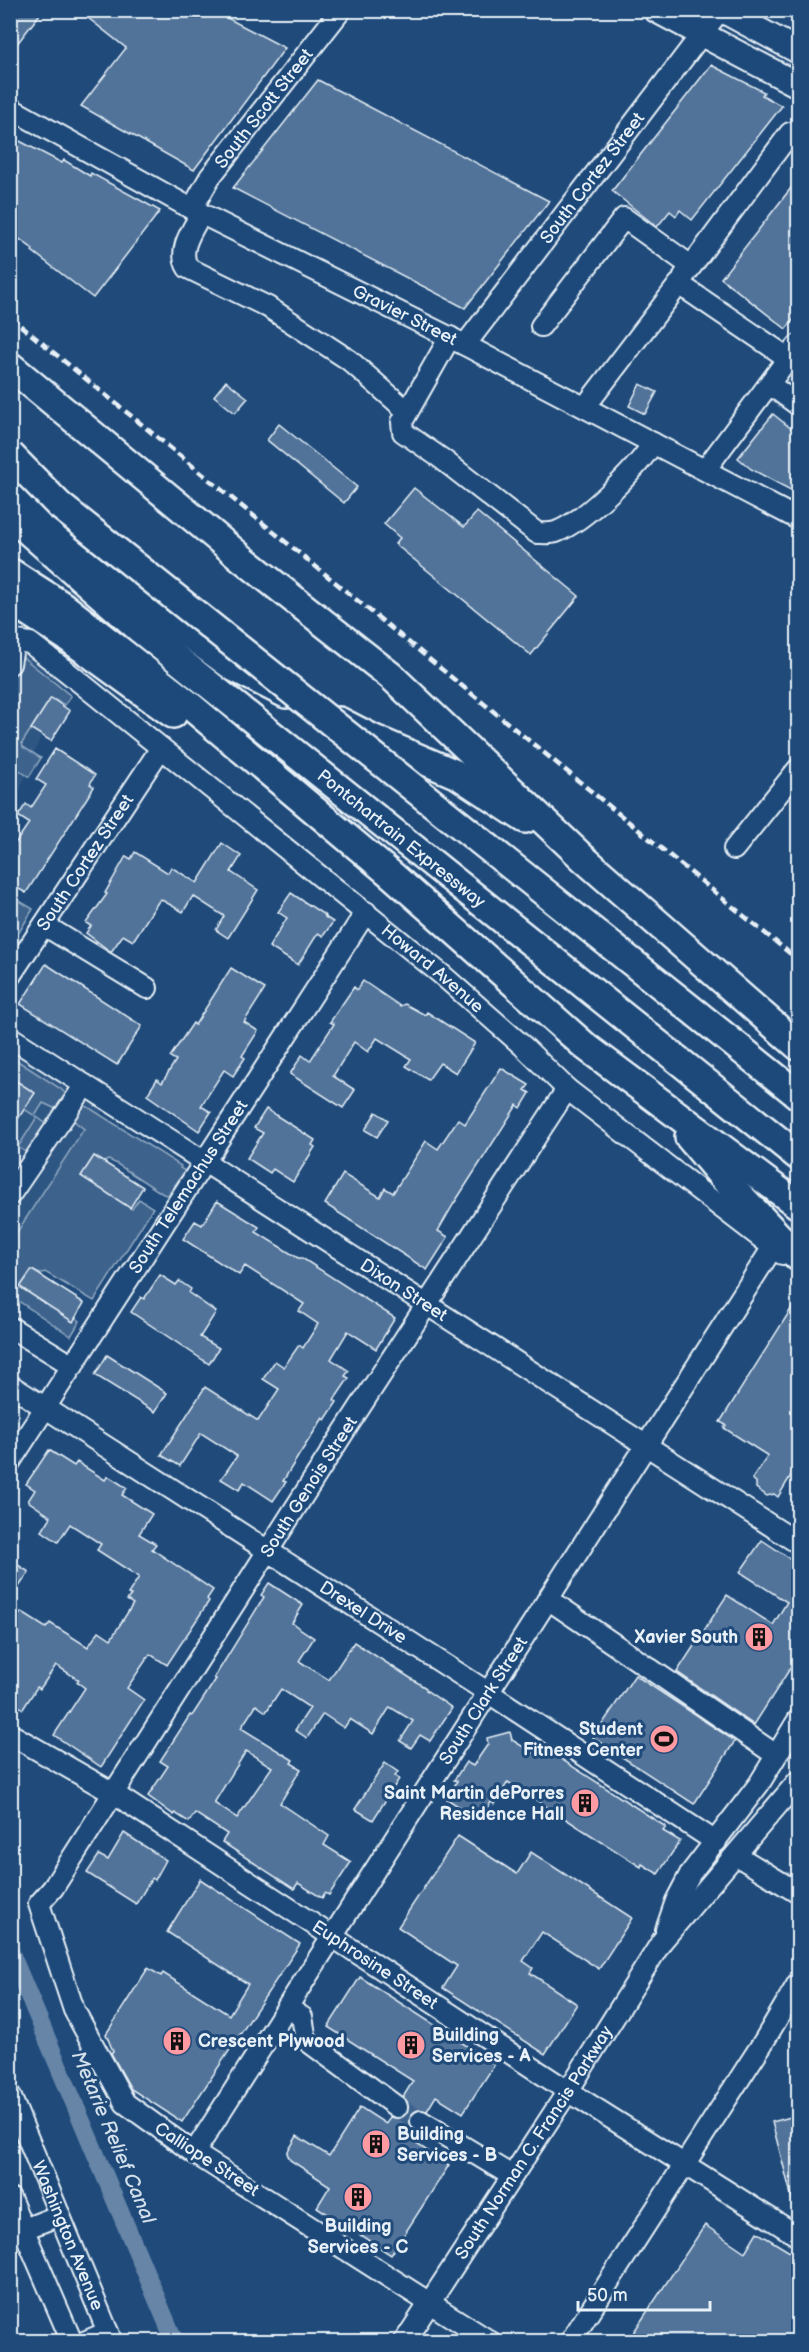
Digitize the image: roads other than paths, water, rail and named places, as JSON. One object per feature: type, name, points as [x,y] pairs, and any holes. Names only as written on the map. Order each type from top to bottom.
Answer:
[{"type":"highway","points":[[10,366],[244,560],[391,676],[583,858],[798,1046]]},
{"type":"highway","points":[[10,455],[59,505],[798,1095]]},
{"type":"highway","points":[[10,482],[146,603],[235,668],[374,739],[458,775],[583,858]]},
{"type":"highway","name":"Pontchartrain Expressway","points":[[10,515],[141,630],[798,1156]]},
{"type":"highway","points":[[10,572],[63,606],[188,704],[393,876],[585,1046],[798,1205]]},
{"type":"highway","points":[[10,600],[70,639],[189,726],[264,769]]},
{"type":"highway","points":[[664,1105],[727,1182],[798,1257]]},
{"type":"main road","points":[[656,10],[798,85]]},
{"type":"main road","points":[[721,10],[798,51]]},
{"type":"street","name":"South Scott Street","points":[[341,10],[210,177],[196,211],[183,253],[183,261],[188,268],[268,307],[349,360],[407,411]]},
{"type":"street","name":"South Cortez Street","points":[[407,411],[457,341],[721,10]]},
{"type":"street","name":"Gravier Street","points":[[10,108],[196,211],[457,341],[798,519]]},
{"type":"street","points":[[585,408],[790,133]]},
{"type":"street","points":[[541,326],[624,218],[691,266]]},
{"type":"street","points":[[679,284],[793,352],[705,470]]},
{"type":"street","points":[[770,384],[798,405]]},
{"type":"street","points":[[407,411],[402,422],[403,432],[442,459],[537,533],[554,532],[570,525],[587,512],[642,461],[653,443]]},
{"type":"street","points":[[10,664],[12,640]]},
{"type":"street","name":"Howard Avenue","points":[[12,640],[30,643],[66,671],[458,988],[567,1089],[798,1266]]},
{"type":"street","name":"South Cortez Street","points":[[10,976],[161,748]]},
{"type":"street","points":[[734,849],[798,769]]},
{"type":"street","name":"South Telemachus Street","points":[[10,1462],[366,912]]},
{"type":"street","points":[[44,925],[147,988]]},
{"type":"street","name":"Dixon Street","points":[[10,1037],[798,1543]]},
{"type":"street","points":[[10,1195],[85,1085]]},
{"type":"street","name":"South Genois Street","points":[[53,1888],[267,1551],[567,1089]]},
{"type":"street","name":"South Clark Street","points":[[194,2153],[333,1939],[773,1247]]},
{"type":"street","points":[[10,1327],[73,1366]]},
{"type":"street","name":"Drexel Drive","points":[[10,1384],[716,1842]]},
{"type":"street","points":[[548,1599],[776,1755]]},
{"type":"street","name":"South Norman C. Francis Parkway","points":[[662,1941],[676,1901],[690,1874],[759,1784],[798,1720]]},
{"type":"street","name":"Euphrosine Street","points":[[10,1734],[113,1793],[568,2091],[798,2236]]},
{"type":"street","name":"South Norman C. Francis Parkway","points":[[404,2342],[568,2091],[662,1941],[798,1781]]},
{"type":"street","points":[[736,1855],[798,1893]]},
{"type":"street","name":"Calliope Street","points":[[53,1888],[39,1904],[74,2010],[125,2103],[194,2153],[491,2342]]},
{"type":"street","points":[[570,2342],[796,1994]]},
{"type":"street","points":[[288,2008],[302,2017],[306,2040],[397,2107]]},
{"type":"street","name":"Washington Avenue","points":[[10,2095],[110,2337]]},
{"type":"street","points":[[421,2121],[512,2176]]},
{"type":"street","name":"Washington Avenue","points":[[10,2198],[72,2342]]},
{"type":"street","points":[[24,2229],[60,2215]]},
{"type":"street","points":[[84,2342],[110,2337]]},
{"type":"waterway","name":"Metarie Relief Canal","points":[[10,1951],[175,2342]]},
{"type":"tunnel","points":[[397,2107],[421,2121]]},
{"type":"railway","points":[[10,317],[798,960]]},
{"type":"place","name":"Xavier South","points":[[759,1637]]},
{"type":"place","name":"Student Fitness Center","points":[[664,1739]]},
{"type":"place","name":"Saint Martin dePorres Residence Hall","points":[[585,1803]]},
{"type":"place","name":"Crescent Plywood","points":[[177,2041]]},
{"type":"place","name":"Building Services - A","points":[[411,2045]]},
{"type":"place","name":"Building Services - B","points":[[376,2144]]},
{"type":"place","name":"Building Services - C","points":[[358,2197]]}]
